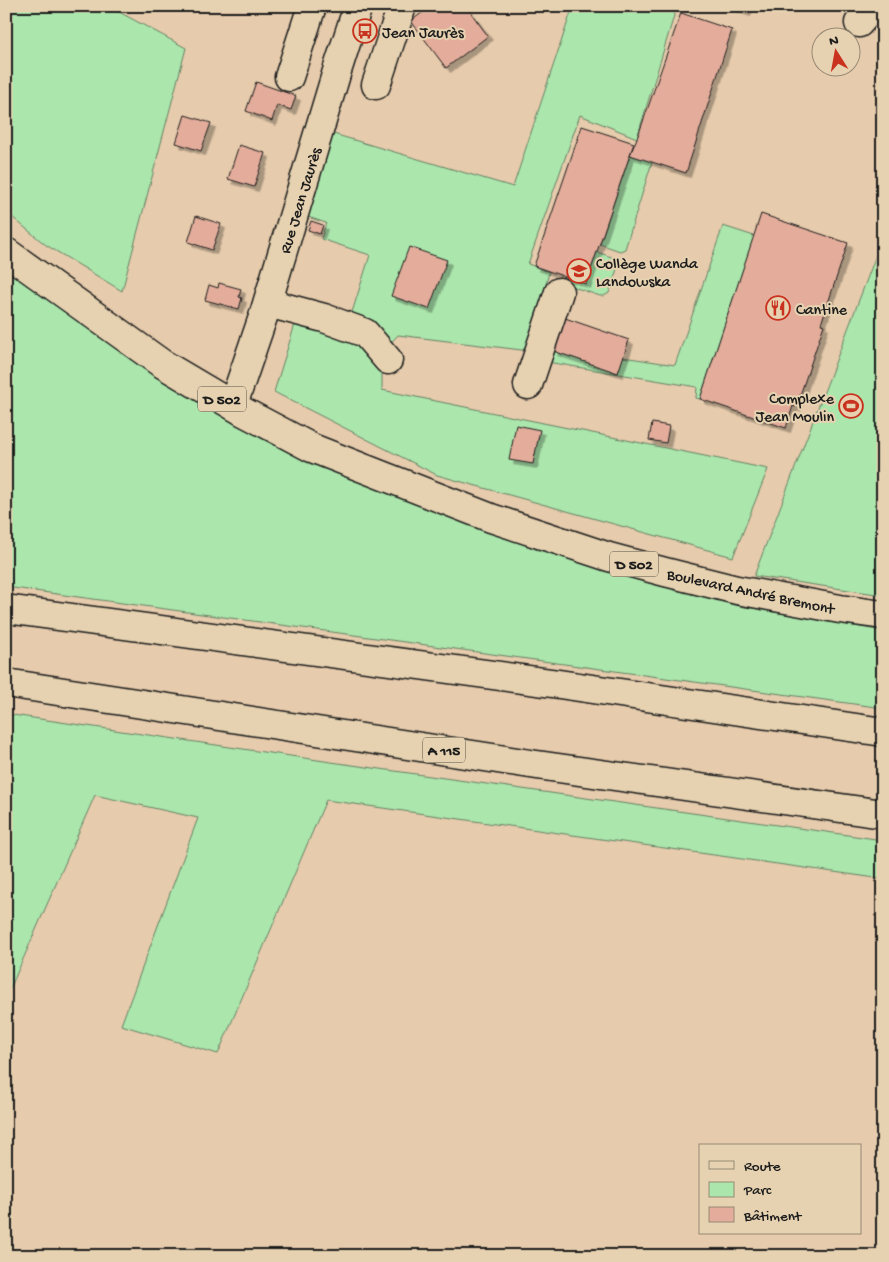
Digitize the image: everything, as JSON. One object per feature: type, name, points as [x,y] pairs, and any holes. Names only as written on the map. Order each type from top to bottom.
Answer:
[{"type":"main road","points":[[289,78],[312,6]]},
{"type":"main road","name":"Rue Jean Jaurès","points":[[237,394],[250,360],[358,6]]},
{"type":"main road","points":[[376,85],[402,6]]},
{"type":"main road","name":"Boulevard André Bremont","points":[[6,252],[161,363],[242,411],[312,448],[491,518],[618,559],[737,590],[883,615]]},
{"type":"main road","points":[[528,386],[559,292]]},
{"type":"main road","name":"Boulevard André Bremont","points":[[64,294],[237,394],[394,480]]},
{"type":"main road","points":[[268,302],[365,332],[388,360]]},
{"type":"main road","points":[[6,609],[560,684],[883,732]]},
{"type":"main road","name":"A 115","points":[[6,683],[537,765],[883,814]]},
{"type":"green space","points":[[6,6],[108,6],[186,48],[122,291],[46,245],[6,212]]},
{"type":"green space","points":[[573,6],[677,6],[637,138],[580,115],[528,264],[549,272],[530,351],[398,335],[382,352],[382,390],[768,469],[733,557],[437,475],[274,392],[296,321],[349,322],[370,255],[321,239],[326,223],[308,217],[330,133],[513,187]]},
{"type":"green space","points":[[630,155],[652,162],[625,249],[620,251],[600,244]]},
{"type":"green space","points":[[723,226],[754,236],[700,399],[696,398],[697,387],[541,361],[556,315],[565,318],[554,351],[618,373],[623,357],[675,365]]},
{"type":"green space","name":"Complexe Jean Moulin","points":[[883,237],[883,595],[754,576]]},
{"type":"green space","points":[[597,252],[620,260],[609,293],[604,296],[568,285],[569,279],[586,284]]},
{"type":"green space","points":[[6,266],[387,486],[535,549],[734,605],[883,631],[883,708],[6,587]]},
{"type":"green space","points":[[6,714],[883,840],[883,879],[326,800],[218,1054],[121,1025],[198,818],[95,795],[6,998]]},
{"type":"building","points":[[431,6],[466,6],[488,36],[446,68],[411,21]]},
{"type":"building","points":[[729,6],[748,6],[746,12]]},
{"type":"building","points":[[681,13],[732,30],[686,173],[630,155]]},
{"type":"building","points":[[256,82],[296,96],[291,110],[277,105],[272,121],[246,111]]},
{"type":"building","points":[[185,115],[211,123],[201,151],[176,143]]},
{"type":"building","points":[[582,126],[634,143],[586,284],[534,266]]},
{"type":"building","points":[[239,145],[265,153],[254,187],[228,179]]},
{"type":"building","name":"Cantine","points":[[761,214],[848,243],[821,324],[824,325],[796,407],[793,406],[786,428],[700,399]]},
{"type":"building","points":[[196,216],[221,224],[212,250],[188,242]]},
{"type":"building","points":[[311,221],[323,225],[320,234],[308,230]]},
{"type":"building","points":[[409,247],[447,260],[429,309],[391,296]]},
{"type":"building","points":[[219,283],[241,289],[239,297],[242,298],[239,309],[205,300],[209,285],[218,288]]},
{"type":"building","name":"Collège Wanda Landowska","points":[[565,318],[629,340],[618,373],[553,351]]},
{"type":"building","points":[[652,423],[669,426],[666,443],[649,440]]},
{"type":"building","points":[[516,425],[540,430],[533,464],[509,460]]},
{"type":"place","name":"Jean Jaurès","points":[[365,31]]},
{"type":"place","name":"Collège Wanda Landowska","points":[[579,271]]},
{"type":"place","name":"Cantine","points":[[778,308]]},
{"type":"place","name":"Complexe Jean Moulin","points":[[851,406]]}]
